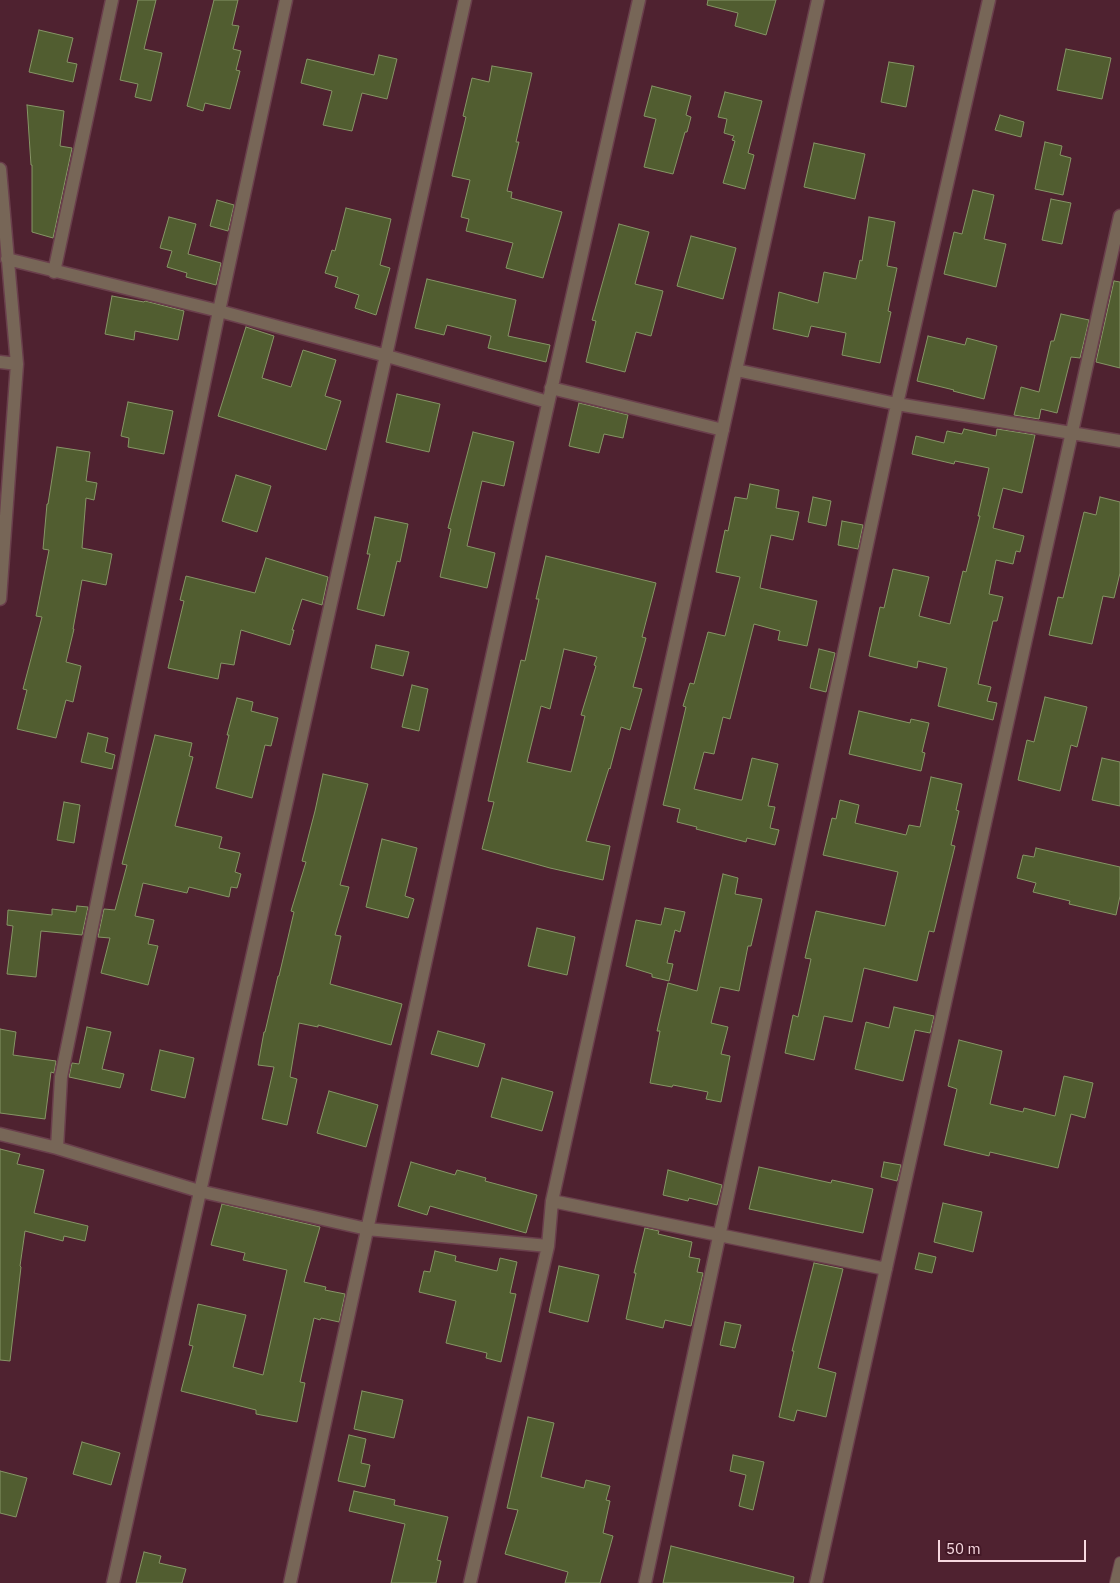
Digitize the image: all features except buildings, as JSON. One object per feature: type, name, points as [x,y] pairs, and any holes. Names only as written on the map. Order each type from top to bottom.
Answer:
[{"type":"street","points":[[54,272],[112,0]]},
{"type":"street","points":[[57,1148],[61,1077],[219,311],[286,0]]},
{"type":"street","points":[[113,1583],[465,0]]},
{"type":"street","points":[[290,1583],[551,388],[639,0]]},
{"type":"street","points":[[470,1583],[548,1246],[552,1201],[818,0]]},
{"type":"street","points":[[645,1583],[897,404],[989,0]]},
{"type":"street","points":[[0,169],[2,230],[7,259],[17,364],[3,504],[0,598]]},
{"type":"street","points":[[816,1583],[1120,216]]},
{"type":"street","points":[[7,259],[219,311],[548,402]]},
{"type":"street","points":[[0,362],[17,364]]},
{"type":"street","points":[[736,370],[897,404],[1120,441]]},
{"type":"street","points":[[551,388],[723,430]]},
{"type":"street","points":[[0,1134],[57,1148],[199,1191],[367,1229],[548,1246]]},
{"type":"street","points":[[552,1201],[886,1269]]},
{"type":"lane","points":[[1115,1583],[1120,1562]]}]
